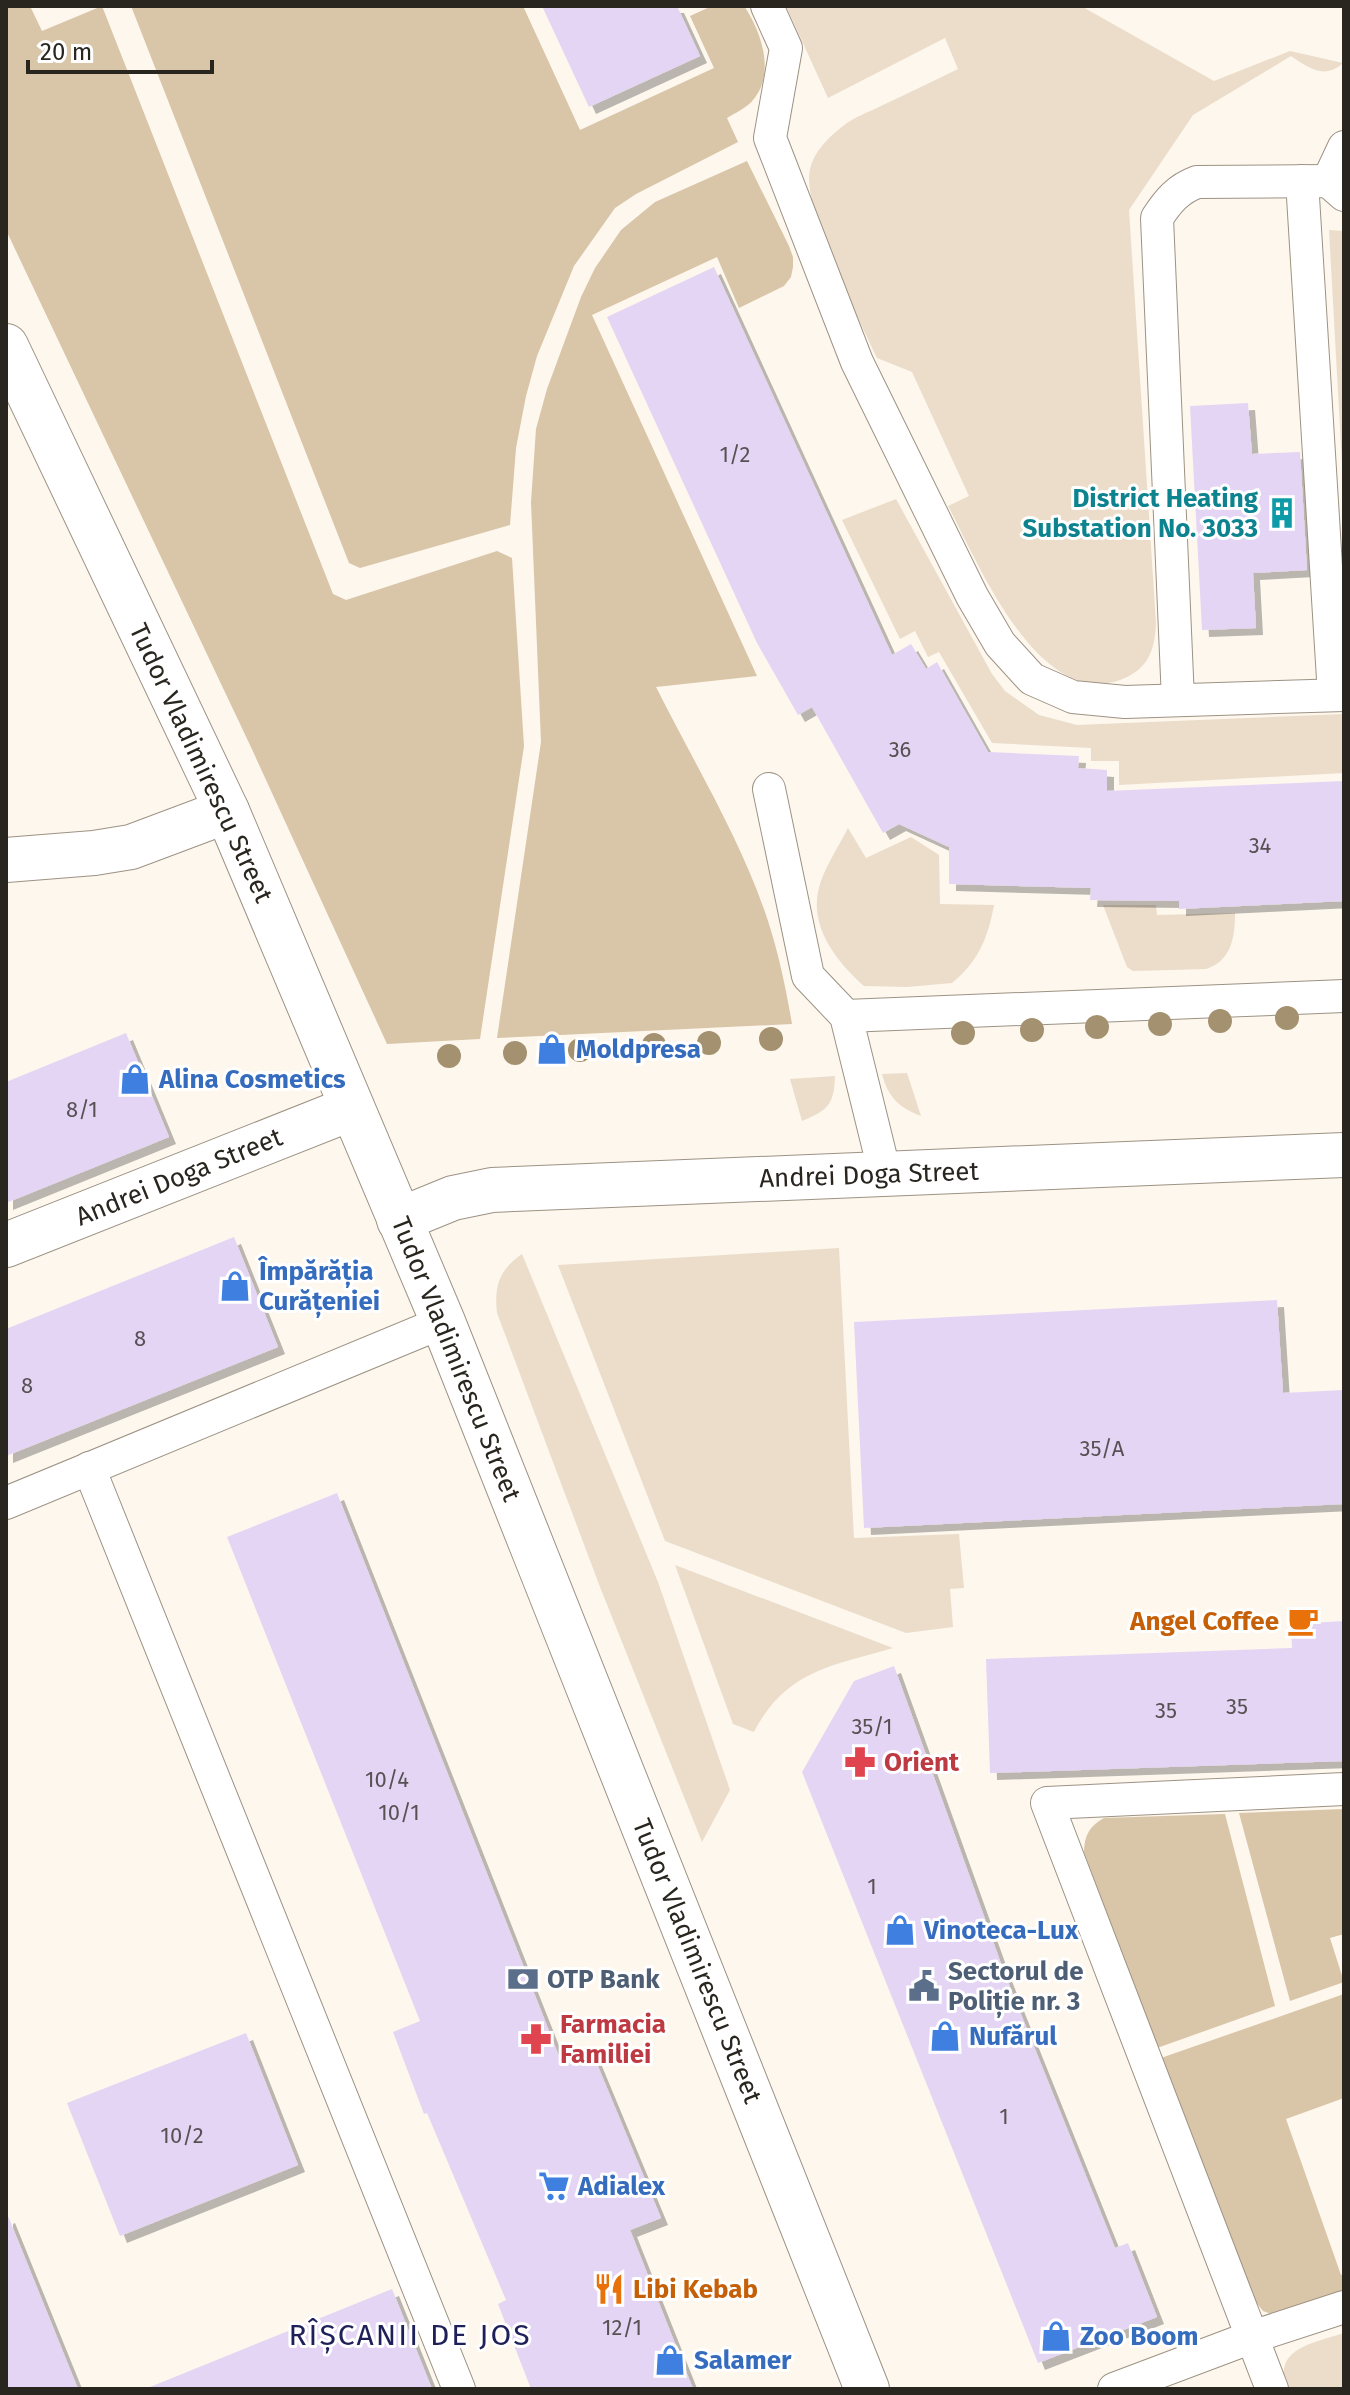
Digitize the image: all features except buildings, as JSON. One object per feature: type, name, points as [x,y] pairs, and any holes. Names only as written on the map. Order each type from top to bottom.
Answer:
[{"type":"main road","name":"Tudor Vladimirescu Street","points":[[6,346],[227,811],[443,1322],[867,2389]]},
{"type":"main road","points":[[6,860],[131,847],[227,811]]},
{"type":"main road","name":"Andrei Doga Street","points":[[6,1245],[352,1108]]},
{"type":"main road","name":"Andrei Doga Street","points":[[399,1220],[453,1198],[492,1190],[1344,1155]]},
{"type":"lane","points":[[767,6],[786,48],[770,138],[857,362],[972,596],[1000,644],[1032,679],[1073,697],[1125,702],[1339,695],[1325,186],[1344,147]]},
{"type":"lane","points":[[1178,700],[1157,218],[1182,188],[1197,182],[1325,186]]},
{"type":"lane","points":[[769,789],[808,976],[846,1016],[885,1174]]},
{"type":"lane","points":[[846,1016],[1344,996]]},
{"type":"lane","points":[[6,1503],[443,1322]]},
{"type":"lane","points":[[89,1468],[459,2389]]},
{"type":"lane","points":[[1272,2389],[1047,1803],[1344,1789]]},
{"type":"lane","points":[[1114,2389],[1252,2337],[1344,2307]]},
{"type":"shaded area","points":[[6,6],[30,6],[42,31],[102,6],[333,594],[346,600],[497,551],[512,558],[524,746],[480,1039],[387,1044],[250,745],[6,230]]},
{"type":"shaded area","points":[[131,6],[523,6],[580,130],[714,68],[690,16],[712,6],[744,6],[761,42],[765,69],[757,94],[748,105],[727,118],[738,142],[636,194],[615,208],[574,266],[537,356],[526,396],[516,448],[510,525],[360,568],[349,563]]},
{"type":"shaded area","points":[[786,6],[1081,6],[1214,81],[1290,51],[1343,63],[1323,71],[1310,68],[1291,56],[1193,115],[1129,210],[1156,623],[1152,650],[1143,665],[1130,676],[1090,683],[1062,673],[1037,652],[1014,625],[948,506],[969,496],[912,372],[877,358],[833,263],[814,209],[810,169],[819,150],[852,120],[958,69],[945,38],[828,98]]},
{"type":"shaded area","points":[[747,161],[793,257],[791,277],[784,286],[739,308],[717,257],[592,315],[757,676],[656,687],[745,861],[776,947],[792,1024],[497,1038],[541,742],[531,502],[536,429],[547,389],[581,297],[595,268],[621,230],[655,202]]},
{"type":"shaded area","points":[[1329,230],[1344,231],[1344,500]]},
{"type":"shaded area","points":[[896,499],[992,674],[1005,691],[1039,715],[1077,725],[1344,714],[1344,773],[1119,785],[1119,761],[1091,761],[1091,748],[992,743],[939,652],[928,657],[915,631],[900,639],[842,520]]},
{"type":"shaded area","points":[[848,828],[866,858],[911,837],[939,855],[940,904],[994,905],[980,948],[969,967],[952,983],[907,987],[864,986],[834,954],[821,928],[817,899],[826,870]]},
{"type":"shaded area","points":[[1103,905],[1156,905],[1157,915],[1235,913],[1233,939],[1222,960],[1206,969],[1133,971],[1127,967]]},
{"type":"shaded area","points":[[907,1073],[921,1116],[896,1101],[882,1074]]},
{"type":"shaded area","points":[[835,1076],[828,1105],[802,1121],[790,1079]]},
{"type":"shaded area","points":[[839,1248],[854,1538],[959,1534],[964,1588],[950,1589],[953,1627],[906,1633],[665,1541],[558,1265]]},
{"type":"shaded area","points":[[522,1254],[658,1582],[730,1790],[702,1842],[600,1587],[497,1313],[496,1295],[500,1279],[508,1266]]},
{"type":"shaded area","points":[[675,1565],[893,1648],[831,1666],[796,1683],[767,1711],[754,1732],[733,1724]]},
{"type":"shaded area","points":[[1344,1809],[1344,1934],[1330,1938],[1344,1982],[1290,2001],[1239,1813]]},
{"type":"shaded area","points":[[1225,1814],[1275,2006],[1157,2048],[1084,1852],[1085,1841],[1095,1824],[1104,1818]]},
{"type":"shaded area","points":[[1344,1994],[1344,2098],[1286,2119],[1341,2275],[1344,2274],[1344,2298],[1274,2315],[1263,2311],[1256,2302],[1161,2058]]},
{"type":"shaded area","points":[[1344,2333],[1344,2389],[1287,2389],[1285,2364],[1291,2356],[1309,2344]]},
{"type":"place","name":"District Heating Substation No. 3033","points":[[1282,513]]},
{"type":"place","name":"Moldpresa","points":[[552,1049]]},
{"type":"place","name":"Alina Cosmetics","points":[[135,1079]]},
{"type":"place","name":"Împărăția Curățeniei","points":[[235,1286]]},
{"type":"place","name":"Angel Coffee","points":[[1303,1621]]},
{"type":"place","name":"Orient","points":[[860,1762]]},
{"type":"place","name":"Vinoteca-Lux","points":[[900,1930]]},
{"type":"place","name":"OTP Bank","points":[[523,1979]]},
{"type":"place","name":"Sectorul de Poliție nr. 3","points":[[924,1986]]},
{"type":"place","name":"Nufărul","points":[[945,2036]]},
{"type":"place","name":"Farmacia Familiei","points":[[536,2039]]},
{"type":"place","name":"Adialex","points":[[554,2186]]},
{"type":"place","name":"Libi Kebab","points":[[609,2289]]},
{"type":"place","name":"Zoo Boom","points":[[1056,2336]]},
{"type":"place","name":"Salamer","points":[[670,2360]]},
{"type":"district","name":"RÎȘCANII DE JOS","points":[[410,2335]]}]
